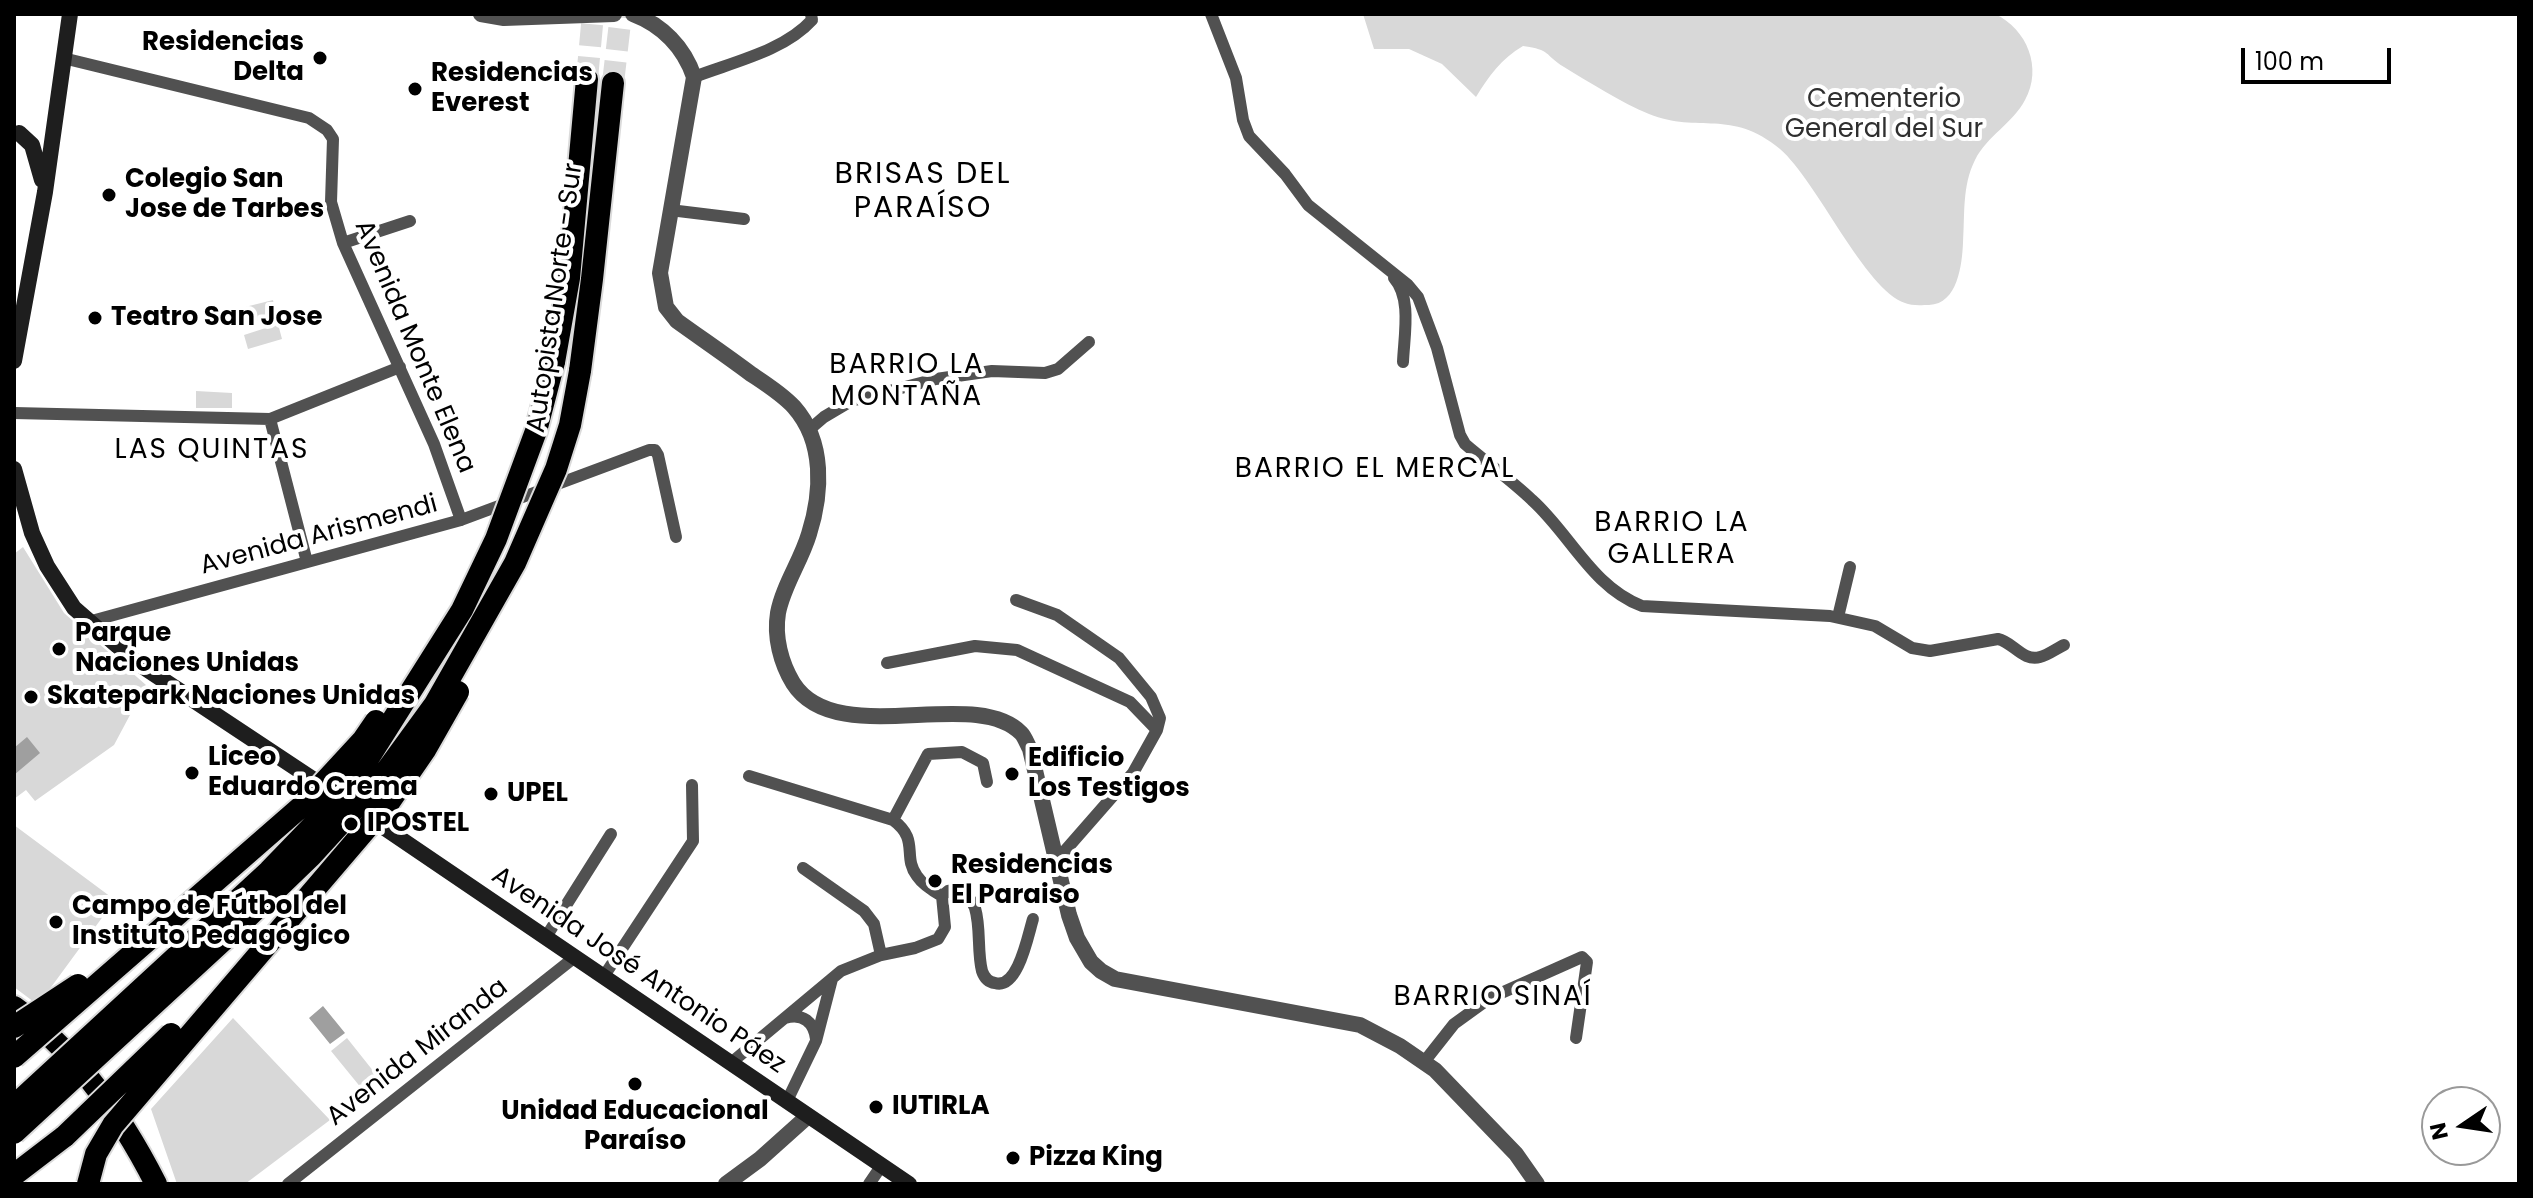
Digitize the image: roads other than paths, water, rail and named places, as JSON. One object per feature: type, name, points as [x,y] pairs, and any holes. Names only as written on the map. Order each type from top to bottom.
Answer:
[{"type":"highway","name":"Autopista Norte - Sur","points":[[14,1106],[212,926],[325,813],[361,770],[462,610],[496,539],[536,431],[554,362],[569,278],[587,79]]},
{"type":"highway","name":"Autopista Norte - Sur","points":[[14,1133],[311,856],[376,785],[435,704],[515,563],[556,469],[570,425],[592,279],[613,83]]},
{"type":"highway","points":[[88,1184],[96,1154],[113,1125],[390,801],[425,750],[464,682],[497,615],[515,563]]},
{"type":"highway","points":[[14,1057],[303,805],[363,740],[434,633],[447,619],[462,610]]},
{"type":"highway","points":[[14,1027],[76,986],[224,872]]},
{"type":"highway","points":[[14,1175],[65,1136],[279,929]]},
{"type":"highway","points":[[14,1007],[31,1018],[93,1082],[126,1128],[156,1184]]},
{"type":"main road","points":[[14,361],[45,192],[70,14]]},
{"type":"main road","points":[[17,133],[32,134],[46,130],[57,113]]},
{"type":"main road","points":[[17,133],[32,145],[45,192]]},
{"type":"main road","name":"Avenida José Antonio Páez","points":[[14,469],[28,524],[47,566],[74,608],[136,662],[909,1184]]},
{"type":"street","points":[[481,14],[504,18],[614,14]]},
{"type":"street","points":[[633,14],[647,19],[666,33],[681,49],[694,77],[660,273],[666,307],[677,321],[775,390],[794,407],[810,429],[817,450],[817,493],[809,534],[778,612],[777,637],[784,667],[795,686],[810,701],[835,713],[986,716],[1021,733],[1030,749],[1077,938],[1082,952],[1101,971],[1115,979],[1360,1025],[1435,1070],[1516,1154],[1537,1184]]},
{"type":"street","points":[[694,77],[779,44],[801,32],[812,20],[811,14]]},
{"type":"street","points":[[1211,14],[1236,78],[1249,136],[1285,174],[1308,205],[1408,285],[1418,297],[1437,348],[1465,444],[1532,500],[1567,536],[1610,590],[1642,606],[1838,617],[1875,626],[1920,650],[1998,639],[2005,640],[2028,658],[2039,658],[2064,645]]},
{"type":"street","name":"Avenida Monte Elena","points":[[63,58],[309,118],[327,130],[333,139],[331,202],[343,243],[434,444],[461,520]]},
{"type":"street","points":[[670,210],[744,219]]},
{"type":"street","points":[[343,243],[410,221]]},
{"type":"street","points":[[1372,256],[1403,290],[1403,362]]},
{"type":"street","points":[[810,429],[851,401],[936,379],[992,371],[1045,373],[1058,369],[1089,342]]},
{"type":"street","points":[[14,413],[270,419],[400,367]]},
{"type":"street","points":[[270,419],[307,562]]},
{"type":"street","name":"Avenida Arismendi","points":[[88,622],[461,520],[649,450],[655,450],[658,455],[676,537]]},
{"type":"street","points":[[1838,617],[1850,567]]},
{"type":"street","points":[[1016,600],[1057,615],[1119,658],[1151,697],[1160,718],[1157,730],[1133,773],[1056,861]]},
{"type":"street","points":[[887,663],[975,646],[990,645],[1017,650],[1130,702],[1157,730]]},
{"type":"street","points":[[893,820],[928,754],[962,752],[983,763],[987,782]]},
{"type":"street","points":[[732,1062],[851,965],[938,939],[945,927],[942,896],[918,879],[908,834],[893,820],[749,776]]},
{"type":"street","points":[[604,976],[693,841],[692,785]]},
{"type":"street","points":[[546,937],[611,834]]},
{"type":"street","points":[[803,868],[864,911],[874,924],[881,955]]},
{"type":"street","points":[[942,896],[956,888],[971,900],[982,970],[990,982],[1007,982],[1019,965],[1033,919]]},
{"type":"street","name":"Avenida Miranda","points":[[288,1184],[575,957]]},
{"type":"street","points":[[1424,1062],[1454,1024],[1490,998],[1582,957],[1587,962],[1576,1038]]},
{"type":"street","points":[[787,1101],[816,1041],[832,979]]},
{"type":"street","points":[[785,1018],[793,1016],[808,1020],[815,1029],[816,1041]]},
{"type":"street","points":[[726,1184],[760,1159],[808,1116]]},
{"type":"street","points":[[869,1184],[882,1165]]},
{"type":"tunnel","points":[[587,79],[593,14]]},
{"type":"tunnel","points":[[613,83],[621,14]]},
{"type":"place","name":"Residencias Delta","points":[[320,58]]},
{"type":"place","name":"Residencias Everest","points":[[415,89]]},
{"type":"place","name":"Colegio San Jose de Tarbes","points":[[109,195]]},
{"type":"place","name":"Teatro San Jose","points":[[95,318]]},
{"type":"place","name":"Parque Naciones Unidas","points":[[59,649]]},
{"type":"place","name":"Skatepark Naciones Unidas","points":[[31,697]]},
{"type":"place","name":"Liceo Eduardo Crema","points":[[192,773]]},
{"type":"place","name":"Edificio Los Testigos","points":[[1012,774]]},
{"type":"place","name":"UPEL","points":[[491,794]]},
{"type":"place","name":"IPOSTEL","points":[[351,824]]},
{"type":"place","name":"Residencias El Paraiso","points":[[935,881]]},
{"type":"place","name":"Campo de Fútbol del Instituto Pedagógico","points":[[56,922]]},
{"type":"place","name":"Unidad Educacional Paraíso","points":[[635,1084]]},
{"type":"place","name":"IUTIRLA","points":[[876,1107]]},
{"type":"place","name":"Pizza King","points":[[1013,1158]]},
{"type":"district","name":"BRISAS DEL PARAÍSO","points":[[923,192]]},
{"type":"district","name":"BARRIO LA MONTAÑA","points":[[907,382]]},
{"type":"district","name":"LAS QUINTAS","points":[[212,451]]},
{"type":"district","name":"BARRIO EL MERCAL","points":[[1375,470]]},
{"type":"district","name":"BARRIO LA GALLERA","points":[[1672,540]]},
{"type":"district","name":"BARRIO SINAÍ","points":[[1493,998]]},
{"type":"park label","name":"Cementerio General del Sur","points":[[1884,115]]}]
